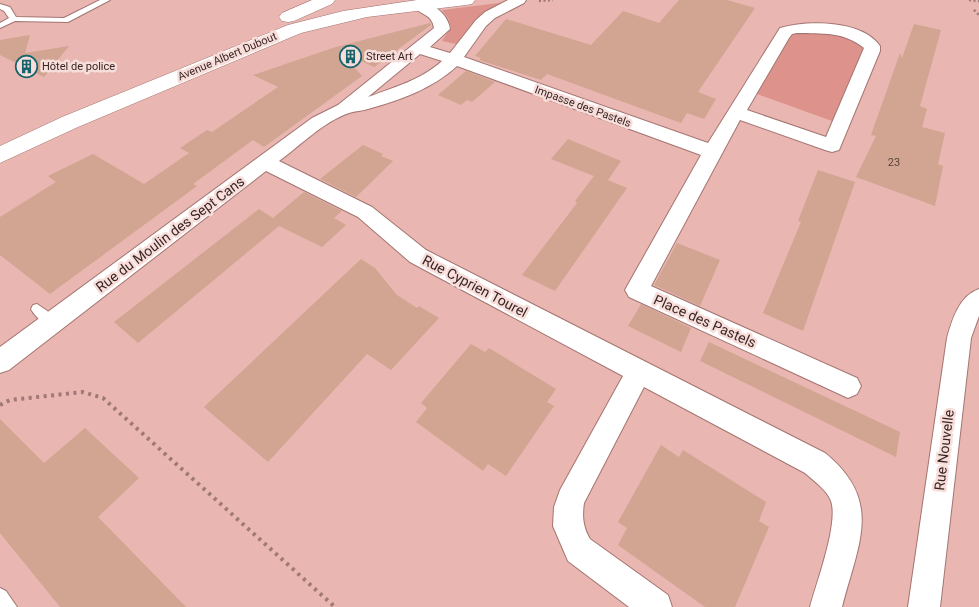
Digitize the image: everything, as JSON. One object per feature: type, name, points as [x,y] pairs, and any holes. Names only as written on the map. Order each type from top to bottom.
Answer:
[{"type":"main road","points":[[70,122],[125,91],[326,0]]},
{"type":"main road","points":[[344,0],[349,7],[356,11],[376,10]]},
{"type":"main road","name":"Avenue Albert Dubout","points":[[0,155],[70,122],[282,33],[376,10],[466,0]]},
{"type":"street","points":[[426,4],[450,0]]},
{"type":"street","name":"Rue du Moulin des Sept Cans","points":[[0,362],[318,122],[343,109],[362,105],[419,85],[439,73],[454,59],[481,23],[490,15],[519,0]]},
{"type":"street","name":"Rue du Moulin des Sept Cans","points":[[343,109],[354,98],[419,49],[442,29],[442,23],[426,4]]},
{"type":"street","name":"Place des Pastels","points":[[735,112],[832,146],[872,51],[872,46],[864,38],[850,32],[804,28],[786,31],[735,112],[637,290],[848,386]]},
{"type":"street","points":[[419,49],[454,59]]},
{"type":"street","name":"Impasse des Pastels","points":[[454,59],[712,152]]},
{"type":"street","name":"Rue Cyprien Tourel","points":[[264,162],[366,212],[418,256],[815,463],[834,480],[846,503],[848,521],[826,607]]},
{"type":"street","name":"Rue Nouvelle","points":[[924,607],[959,338],[962,326],[974,304],[979,299]]},
{"type":"street","points":[[639,372],[570,500],[567,511],[567,525],[572,539],[579,550],[656,607]]},
{"type":"lane","points":[[0,26],[14,19],[65,20],[106,0]]},
{"type":"lane","points":[[0,6],[7,9],[14,19]]},
{"type":"lane","points":[[37,309],[54,323]]},
{"type":"lane","points":[[0,597],[8,607]]},
{"type":"path","points":[[969,0],[979,1]]},
{"type":"path","points":[[974,10],[979,15]]},
{"type":"path","points":[[0,405],[10,400],[83,392],[103,398],[335,607]]},
{"type":"shaded area","points":[[507,2],[471,27],[456,44],[442,41],[451,27],[448,18],[442,10]]},
{"type":"shaded area","points":[[792,33],[842,34],[864,47],[832,121],[757,94],[788,38]]},
{"type":"building","points":[[679,0],[727,0],[755,8],[698,92],[716,99],[704,119],[687,113],[681,123],[547,74],[541,80],[479,60],[481,58],[475,56],[506,19],[591,45],[623,11],[659,23]]},
{"type":"building","points":[[430,23],[431,25],[374,67],[340,51],[362,76],[264,147],[253,140],[193,184],[197,186],[50,294],[0,255],[0,217],[56,182],[48,176],[93,154],[144,184],[189,153],[180,148],[207,130],[212,132],[278,87],[253,75],[332,48]]},
{"type":"building","points":[[914,24],[941,30],[920,106],[927,109],[922,127],[945,133],[938,164],[943,166],[935,206],[856,177],[876,136],[871,135],[900,53],[902,58]]},
{"type":"building","points":[[30,35],[25,53],[69,46],[44,77],[0,55],[0,40]]},
{"type":"building","points":[[466,71],[495,82],[472,102],[467,100],[461,105],[438,95]]},
{"type":"building","points":[[568,139],[621,161],[608,180],[627,188],[555,291],[522,275],[577,203],[575,201],[594,176],[551,159]]},
{"type":"building","points":[[363,145],[393,161],[356,197],[320,179]]},
{"type":"building","points":[[818,170],[855,182],[803,331],[763,313],[801,222],[798,221]]},
{"type":"building","points":[[304,192],[342,211],[334,218],[346,225],[322,247],[279,226],[138,343],[114,322],[259,209],[273,218]]},
{"type":"building","points":[[677,243],[720,260],[700,306],[654,285]]},
{"type":"building","points":[[361,259],[375,268],[397,295],[417,308],[419,306],[439,318],[391,370],[367,354],[268,462],[204,407]]},
{"type":"building","points":[[641,304],[691,328],[681,352],[628,326]]},
{"type":"building","points":[[709,342],[900,432],[896,457],[700,361]]},
{"type":"building","points":[[471,344],[485,352],[489,348],[556,389],[547,402],[554,406],[506,476],[488,464],[483,471],[416,422],[427,408],[421,403]]},
{"type":"building","points":[[0,419],[44,463],[85,428],[139,478],[98,517],[186,607],[60,607],[0,533]]},
{"type":"building","points":[[661,445],[679,457],[683,450],[766,502],[759,521],[769,527],[735,607],[705,607],[618,545],[627,528],[618,522]]},
{"type":"place","name":"Street Art","points":[[350,56]]},
{"type":"place","name":"Hôtel de police","points":[[26,66]]}]
